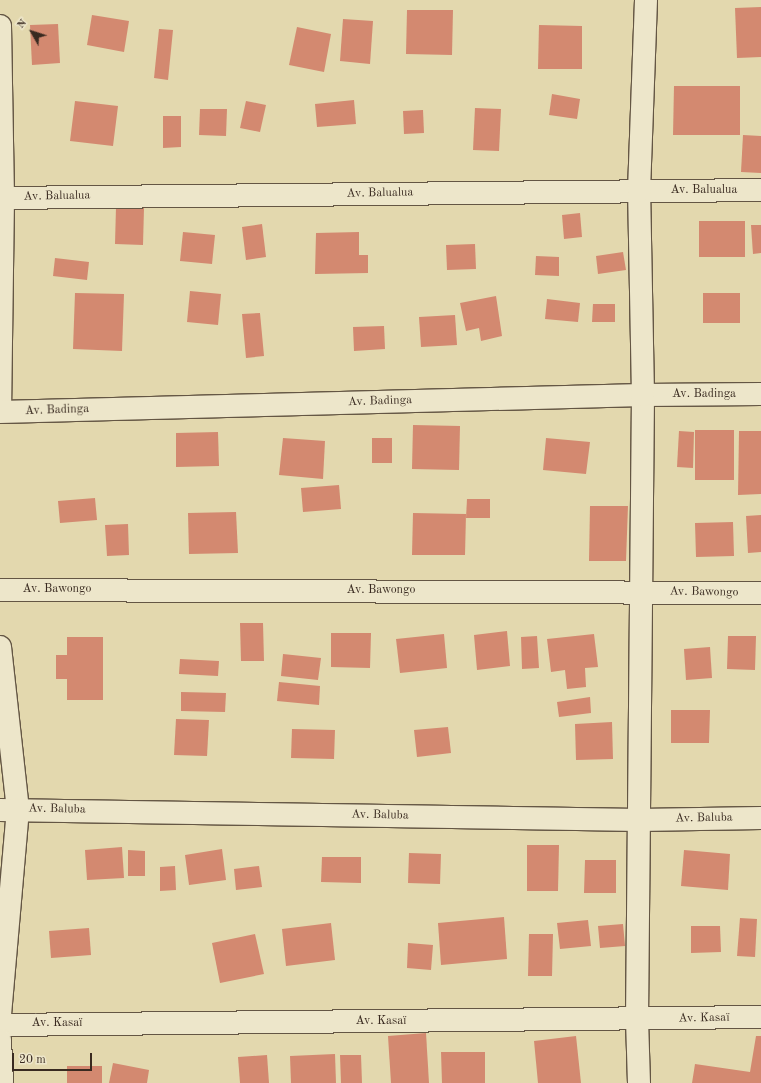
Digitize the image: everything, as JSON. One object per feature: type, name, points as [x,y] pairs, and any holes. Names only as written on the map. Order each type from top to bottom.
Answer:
[{"type":"street","points":[[639,1083],[637,1020],[643,395],[639,191],[646,0]]},
{"type":"street","points":[[0,26],[2,198],[0,406]]},
{"type":"street","name":"Av. Balualua","points":[[2,198],[761,190]]},
{"type":"street","name":"Av. Badinga","points":[[0,412],[643,395],[761,394]]},
{"type":"street","name":"Av. Bawongo","points":[[0,590],[761,593]]},
{"type":"street","points":[[0,647],[9,810],[0,1015]]},
{"type":"street","name":"Av. Baluba","points":[[9,810],[639,820],[761,818]]},
{"type":"street","name":"Av. Kasaï","points":[[0,1025],[637,1020],[761,1017]]},
{"type":"street","points":[[0,1040],[2,1083]]},
{"type":"building","points":[[761,7],[761,57],[737,58],[735,8]]},
{"type":"building","points":[[407,10],[453,10],[452,55],[406,54]]},
{"type":"building","points":[[92,15],[129,21],[124,52],[87,45]]},
{"type":"building","points":[[343,19],[373,21],[370,64],[340,61]]},
{"type":"building","points":[[58,24],[60,63],[32,65],[30,25]]},
{"type":"building","points":[[539,25],[582,26],[582,69],[538,69]]},
{"type":"building","points":[[297,27],[331,34],[324,72],[289,65]]},
{"type":"building","points":[[159,29],[173,30],[168,80],[154,78]]},
{"type":"building","points":[[674,86],[740,86],[740,135],[673,135]]},
{"type":"building","points":[[552,94],[580,99],[577,119],[549,115]]},
{"type":"building","points":[[354,100],[356,124],[317,127],[315,104]]},
{"type":"building","points":[[75,101],[118,106],[113,146],[70,141]]},
{"type":"building","points":[[246,101],[266,105],[260,132],[240,128]]},
{"type":"building","points":[[475,108],[501,109],[499,151],[473,150]]},
{"type":"building","points":[[200,109],[227,109],[226,136],[199,135]]},
{"type":"building","points":[[423,110],[424,133],[404,134],[403,111]]},
{"type":"building","points":[[163,116],[181,116],[181,147],[163,148]]},
{"type":"building","points":[[743,135],[761,136],[761,173],[741,172]]},
{"type":"building","points":[[116,207],[144,208],[143,245],[115,244]]},
{"type":"building","points":[[580,213],[582,237],[564,239],[562,215]]},
{"type":"building","points":[[699,221],[745,221],[745,257],[699,257]]},
{"type":"building","points":[[262,224],[266,257],[246,260],[242,227]]},
{"type":"building","points":[[751,225],[761,225],[761,253],[753,254]]},
{"type":"building","points":[[183,232],[215,235],[212,264],[180,261]]},
{"type":"building","points":[[359,232],[359,255],[368,255],[368,273],[315,274],[316,233]]},
{"type":"building","points":[[475,244],[476,269],[447,270],[446,245]]},
{"type":"building","points":[[623,252],[626,270],[598,274],[596,256]]},
{"type":"building","points":[[536,256],[559,257],[559,276],[535,275]]},
{"type":"building","points":[[55,258],[89,262],[87,280],[53,276]]},
{"type":"building","points":[[190,291],[221,294],[218,325],[187,322]]},
{"type":"building","points":[[75,293],[124,294],[122,351],[73,349]]},
{"type":"building","points":[[703,293],[740,293],[740,323],[703,323]]},
{"type":"building","points":[[496,296],[502,336],[481,341],[479,328],[466,331],[460,303]]},
{"type":"building","points":[[547,299],[580,303],[578,322],[545,319]]},
{"type":"building","points":[[593,304],[615,304],[615,322],[592,322]]},
{"type":"building","points":[[260,313],[264,356],[246,358],[242,314]]},
{"type":"building","points":[[455,315],[457,345],[421,347],[419,317]]},
{"type":"building","points":[[384,326],[385,349],[354,351],[353,327]]},
{"type":"building","points":[[413,425],[460,426],[459,470],[412,469]]},
{"type":"building","points":[[695,430],[734,430],[734,480],[695,480]]},
{"type":"building","points":[[679,431],[694,432],[693,468],[677,467]]},
{"type":"building","points":[[739,431],[761,431],[761,494],[738,495]]},
{"type":"building","points":[[218,432],[219,466],[176,467],[176,433]]},
{"type":"building","points":[[283,438],[325,441],[323,479],[279,475]]},
{"type":"building","points":[[372,438],[392,438],[392,463],[372,463]]},
{"type":"building","points":[[546,438],[590,442],[586,474],[543,470]]},
{"type":"building","points":[[339,485],[341,509],[303,512],[301,488]]},
{"type":"building","points":[[95,498],[97,520],[60,523],[58,501]]},
{"type":"building","points":[[467,499],[490,499],[490,518],[466,518]]},
{"type":"building","points":[[590,506],[628,506],[626,561],[589,561]]},
{"type":"building","points":[[236,512],[238,553],[189,554],[188,513]]},
{"type":"building","points":[[413,513],[466,514],[465,555],[412,555]]},
{"type":"building","points":[[761,515],[761,552],[748,553],[746,516]]},
{"type":"building","points":[[733,522],[734,556],[696,557],[695,523]]},
{"type":"building","points":[[128,524],[129,555],[107,556],[105,525]]},
{"type":"building","points":[[240,623],[263,623],[264,661],[241,661]]},
{"type":"building","points":[[507,631],[510,666],[477,670],[474,635]]},
{"type":"building","points":[[331,633],[371,633],[370,668],[331,667]]},
{"type":"building","points":[[444,634],[447,668],[400,673],[396,639]]},
{"type":"building","points":[[594,634],[598,667],[585,668],[586,687],[567,689],[565,670],[551,672],[547,639]]},
{"type":"building","points":[[537,636],[539,668],[522,669],[521,637]]},
{"type":"building","points":[[728,636],[756,636],[755,670],[727,669]]},
{"type":"building","points":[[67,637],[103,637],[103,700],[67,700],[67,679],[56,679],[56,655],[67,655]]},
{"type":"building","points":[[710,647],[712,678],[686,680],[684,649]]},
{"type":"building","points":[[283,654],[321,658],[318,680],[281,676]]},
{"type":"building","points":[[180,659],[219,661],[218,676],[179,674]]},
{"type":"building","points":[[279,682],[320,686],[319,705],[277,701]]},
{"type":"building","points":[[181,692],[226,693],[225,712],[181,711]]},
{"type":"building","points":[[590,697],[591,713],[559,717],[557,702]]},
{"type":"building","points":[[671,710],[710,710],[709,743],[671,743]]},
{"type":"building","points":[[176,719],[209,720],[207,756],[174,755]]},
{"type":"building","points":[[612,722],[613,759],[576,760],[575,724]]},
{"type":"building","points":[[448,727],[451,753],[417,757],[414,730]]},
{"type":"building","points":[[292,729],[335,730],[334,759],[291,758]]},
{"type":"building","points":[[527,845],[559,845],[558,891],[527,891]]},
{"type":"building","points":[[122,847],[124,878],[87,880],[85,850]]},
{"type":"building","points":[[222,849],[226,880],[189,885],[185,855]]},
{"type":"building","points":[[128,850],[145,851],[145,876],[128,876]]},
{"type":"building","points":[[684,850],[730,854],[728,890],[681,886]]},
{"type":"building","points":[[409,853],[441,854],[440,884],[408,883]]},
{"type":"building","points":[[322,857],[361,857],[361,883],[321,882]]},
{"type":"building","points":[[585,860],[616,860],[616,893],[584,893]]},
{"type":"building","points":[[175,866],[176,890],[160,891],[160,867]]},
{"type":"building","points":[[259,866],[262,887],[236,890],[234,869]]},
{"type":"building","points":[[504,917],[507,959],[441,965],[438,923]]},
{"type":"building","points":[[740,918],[757,919],[755,957],[737,956]]},
{"type":"building","points":[[588,920],[591,946],[560,949],[557,923]]},
{"type":"building","points":[[331,923],[335,960],[286,966],[282,929]]},
{"type":"building","points":[[623,924],[625,946],[600,948],[598,926]]},
{"type":"building","points":[[691,926],[720,926],[721,952],[691,953]]},
{"type":"building","points":[[89,928],[91,955],[51,958],[49,931]]},
{"type":"building","points":[[255,934],[264,974],[220,983],[212,943]]},
{"type":"building","points":[[529,934],[553,934],[552,976],[528,976]]},
{"type":"building","points":[[408,943],[433,945],[431,970],[407,968]]},
{"type":"building","points":[[426,1033],[429,1083],[391,1083],[388,1036]]},
{"type":"building","points":[[576,1036],[581,1083],[538,1083],[534,1041]]},
{"type":"building","points":[[756,1036],[761,1036],[761,1083],[692,1083],[695,1064],[750,1072]]},
{"type":"building","points":[[441,1052],[485,1052],[485,1083],[442,1083]]},
{"type":"building","points":[[335,1054],[336,1083],[291,1083],[290,1056]]},
{"type":"building","points":[[267,1055],[269,1083],[240,1083],[238,1057]]},
{"type":"building","points":[[340,1055],[361,1055],[362,1083],[341,1083]]},
{"type":"building","points":[[113,1063],[149,1070],[147,1083],[109,1083]]},
{"type":"building","points":[[67,1066],[102,1066],[102,1083],[67,1083]]}]
